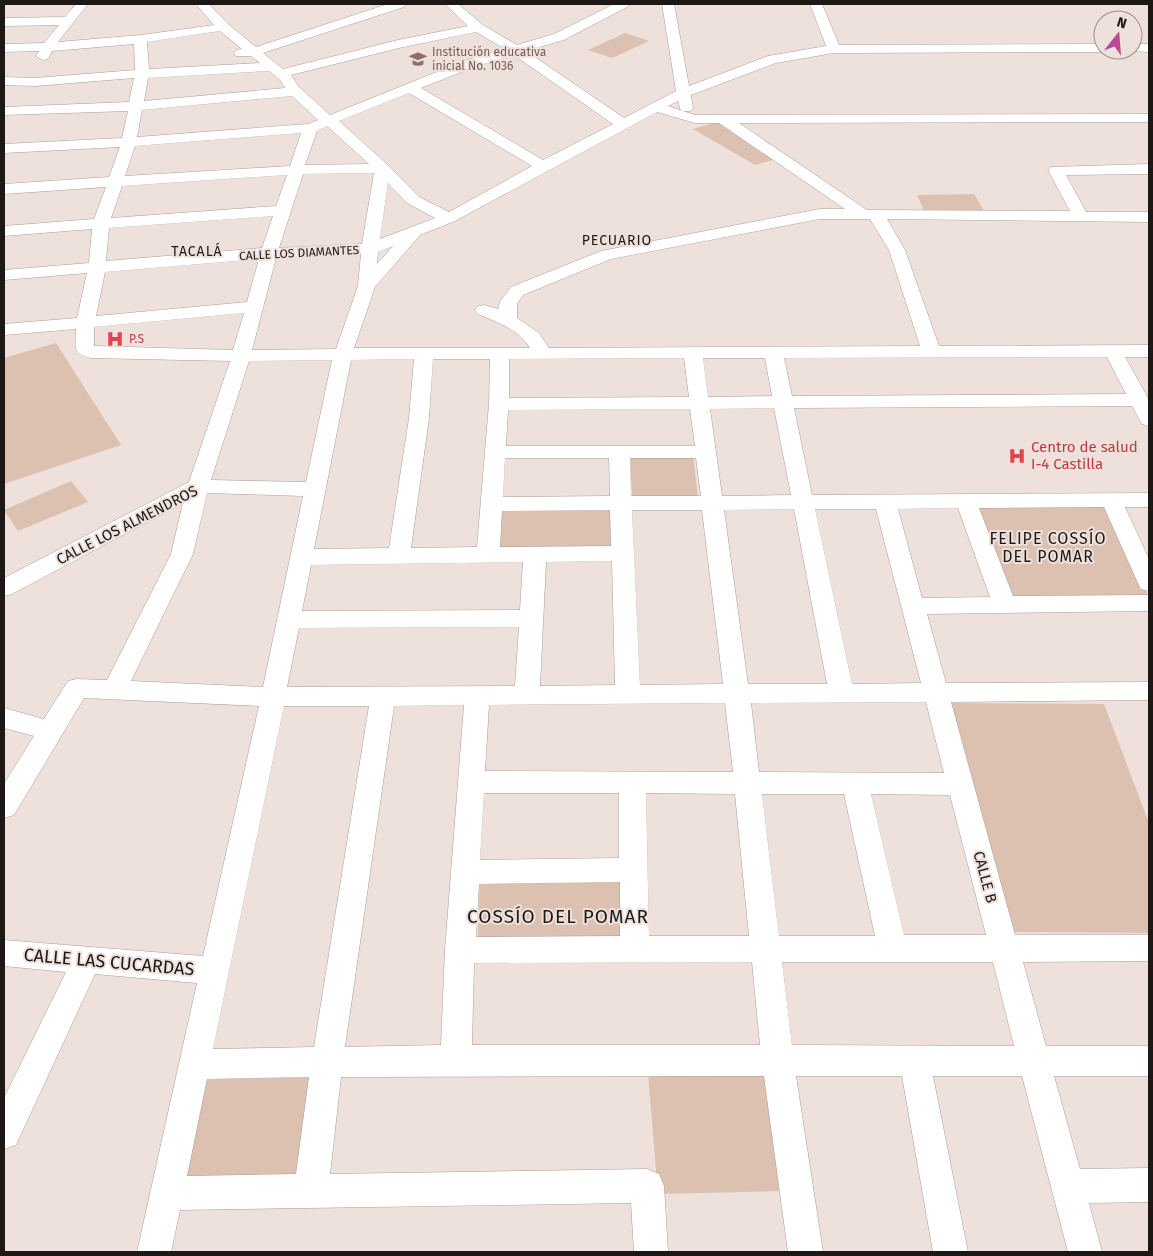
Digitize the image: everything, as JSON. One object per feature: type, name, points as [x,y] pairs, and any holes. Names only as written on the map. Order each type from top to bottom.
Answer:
[{"type":"street","points":[[5,151],[25,111],[46,48],[82,4]]},
{"type":"street","points":[[204,4],[223,27],[276,70],[318,113],[330,121],[383,168],[414,200],[449,218]]},
{"type":"street","points":[[226,55],[253,52],[400,4]]},
{"type":"street","points":[[451,4],[478,28],[516,50],[623,124]]},
{"type":"street","points":[[5,151],[310,128],[470,64],[559,37],[623,4]]},
{"type":"street","points":[[668,4],[682,93],[688,118]]},
{"type":"street","points":[[816,4],[834,49]]},
{"type":"street","points":[[4,22],[69,21]]},
{"type":"street","points":[[4,48],[79,47],[223,27]]},
{"type":"street","points":[[142,70],[276,70],[478,28]]},
{"type":"street","points":[[140,40],[142,70],[129,142],[101,224],[97,267],[85,323],[85,350],[91,352],[241,356],[500,353],[1149,351]]},
{"type":"street","name":"CALLE LOS DIAMANTES","points":[[4,275],[269,253],[370,249],[413,234],[449,218],[682,93],[773,59],[834,49],[1093,48]]},
{"type":"street","points":[[4,81],[35,82],[142,70],[209,57]]},
{"type":"street","points":[[411,88],[543,166]]},
{"type":"street","points":[[4,111],[135,106],[295,91]]},
{"type":"street","points":[[656,107],[688,118],[1149,118]]},
{"type":"street","points":[[721,118],[870,215],[897,250],[925,337],[932,352]]},
{"type":"street","points":[[114,690],[182,554],[198,486],[241,356],[269,253],[310,128]]},
{"type":"street","points":[[4,189],[296,170],[383,168]]},
{"type":"street","points":[[154,1252],[273,697],[343,354],[367,286],[370,249],[383,168]]},
{"type":"street","points":[[1081,217],[1056,170],[1149,169]]},
{"type":"street","points":[[4,231],[283,210]]},
{"type":"street","points":[[508,320],[505,309],[508,300],[517,291],[607,255],[820,214],[1149,217]]},
{"type":"street","points":[[367,286],[413,234]]},
{"type":"street","points":[[4,330],[254,307]]},
{"type":"street","points":[[484,310],[508,320],[536,341],[542,353]]},
{"type":"street","points":[[1113,351],[1149,420]]},
{"type":"street","points":[[772,352],[841,693]]},
{"type":"street","points":[[488,554],[499,404],[500,353]]},
{"type":"street","points":[[693,353],[737,694],[778,1062],[805,1252]]},
{"type":"street","points":[[398,555],[419,418],[424,354]]},
{"type":"street","points":[[499,404],[700,401],[1138,400]]},
{"type":"street","points":[[619,451],[628,695]]},
{"type":"street","points":[[496,452],[706,452]]},
{"type":"street","name":"CALLE LOS ALMENDROS","points":[[5,586],[198,486],[316,489]]},
{"type":"street","points":[[1111,500],[1149,583]]},
{"type":"street","points":[[492,504],[1149,500]]},
{"type":"street","name":"CALLE B","points":[[885,501],[1085,1252]]},
{"type":"street","points":[[966,501],[1004,604]]},
{"type":"street","points":[[302,556],[623,553]]},
{"type":"street","points":[[527,696],[535,554]]},
{"type":"street","points":[[913,606],[1149,602]]},
{"type":"street","points":[[289,620],[531,618]]},
{"type":"street","points":[[4,807],[78,688],[273,697],[1149,690]]},
{"type":"street","points":[[311,1191],[326,1062],[383,696]]},
{"type":"street","points":[[456,1060],[460,950],[478,696]]},
{"type":"street","points":[[4,718],[51,731]]},
{"type":"street","points":[[472,782],[960,784]]},
{"type":"street","points":[[632,782],[635,949]]},
{"type":"street","points":[[855,783],[892,948]]},
{"type":"street","points":[[466,872],[634,870]]},
{"type":"street","points":[[460,950],[1149,948]]},
{"type":"street","name":"CALLE LAS CUCARDAS","points":[[4,952],[214,971]]},
{"type":"street","points":[[5,1127],[87,960]]},
{"type":"street","points":[[195,1064],[456,1060],[778,1062],[1149,1061]]},
{"type":"street","points":[[915,1062],[950,1252]]},
{"type":"street","points":[[1066,1186],[1149,1185]]},
{"type":"street","points":[[168,1193],[647,1186],[650,1252]]},
{"type":"shaded area","points":[[625,33],[649,41],[612,58],[588,50]]},
{"type":"shaded area","points":[[718,122],[777,159],[755,165],[693,129]]},
{"type":"shaded area","points":[[974,194],[984,211],[925,212],[917,195]]},
{"type":"shaded area","points":[[56,343],[121,445],[4,484],[4,358]]},
{"type":"shaded area","points":[[630,455],[693,455],[698,497],[632,497]]},
{"type":"shaded area","points":[[71,481],[88,502],[18,531],[4,510]]},
{"type":"shaded area","points":[[976,504],[1109,505],[1149,598],[1010,596]]},
{"type":"shaded area","points":[[495,507],[615,507],[616,549],[492,548]]},
{"type":"shaded area","points":[[950,703],[1104,704],[1149,823],[1149,933],[1011,932]]},
{"type":"shaded area","points":[[629,874],[630,938],[478,939],[480,875]]},
{"type":"shaded area","points":[[765,1071],[785,1191],[658,1194],[648,1073]]},
{"type":"shaded area","points":[[321,1073],[304,1182],[184,1179],[203,1075]]},
{"type":"place","name":"Institución educativa inicial No. 1036","points":[[418,59]]},
{"type":"place","name":"P.S","points":[[115,339]]},
{"type":"place","name":"Centro de salud I-4 Castilla","points":[[1017,456]]},
{"type":"district","name":"PECUARIO","points":[[617,240]]},
{"type":"district","name":"TACALÁ","points":[[197,251]]},
{"type":"district","name":"FELIPE COSSÍO DEL POMAR","points":[[1048,547]]},
{"type":"district","name":"COSSÍO DEL POMAR","points":[[558,916]]}]
